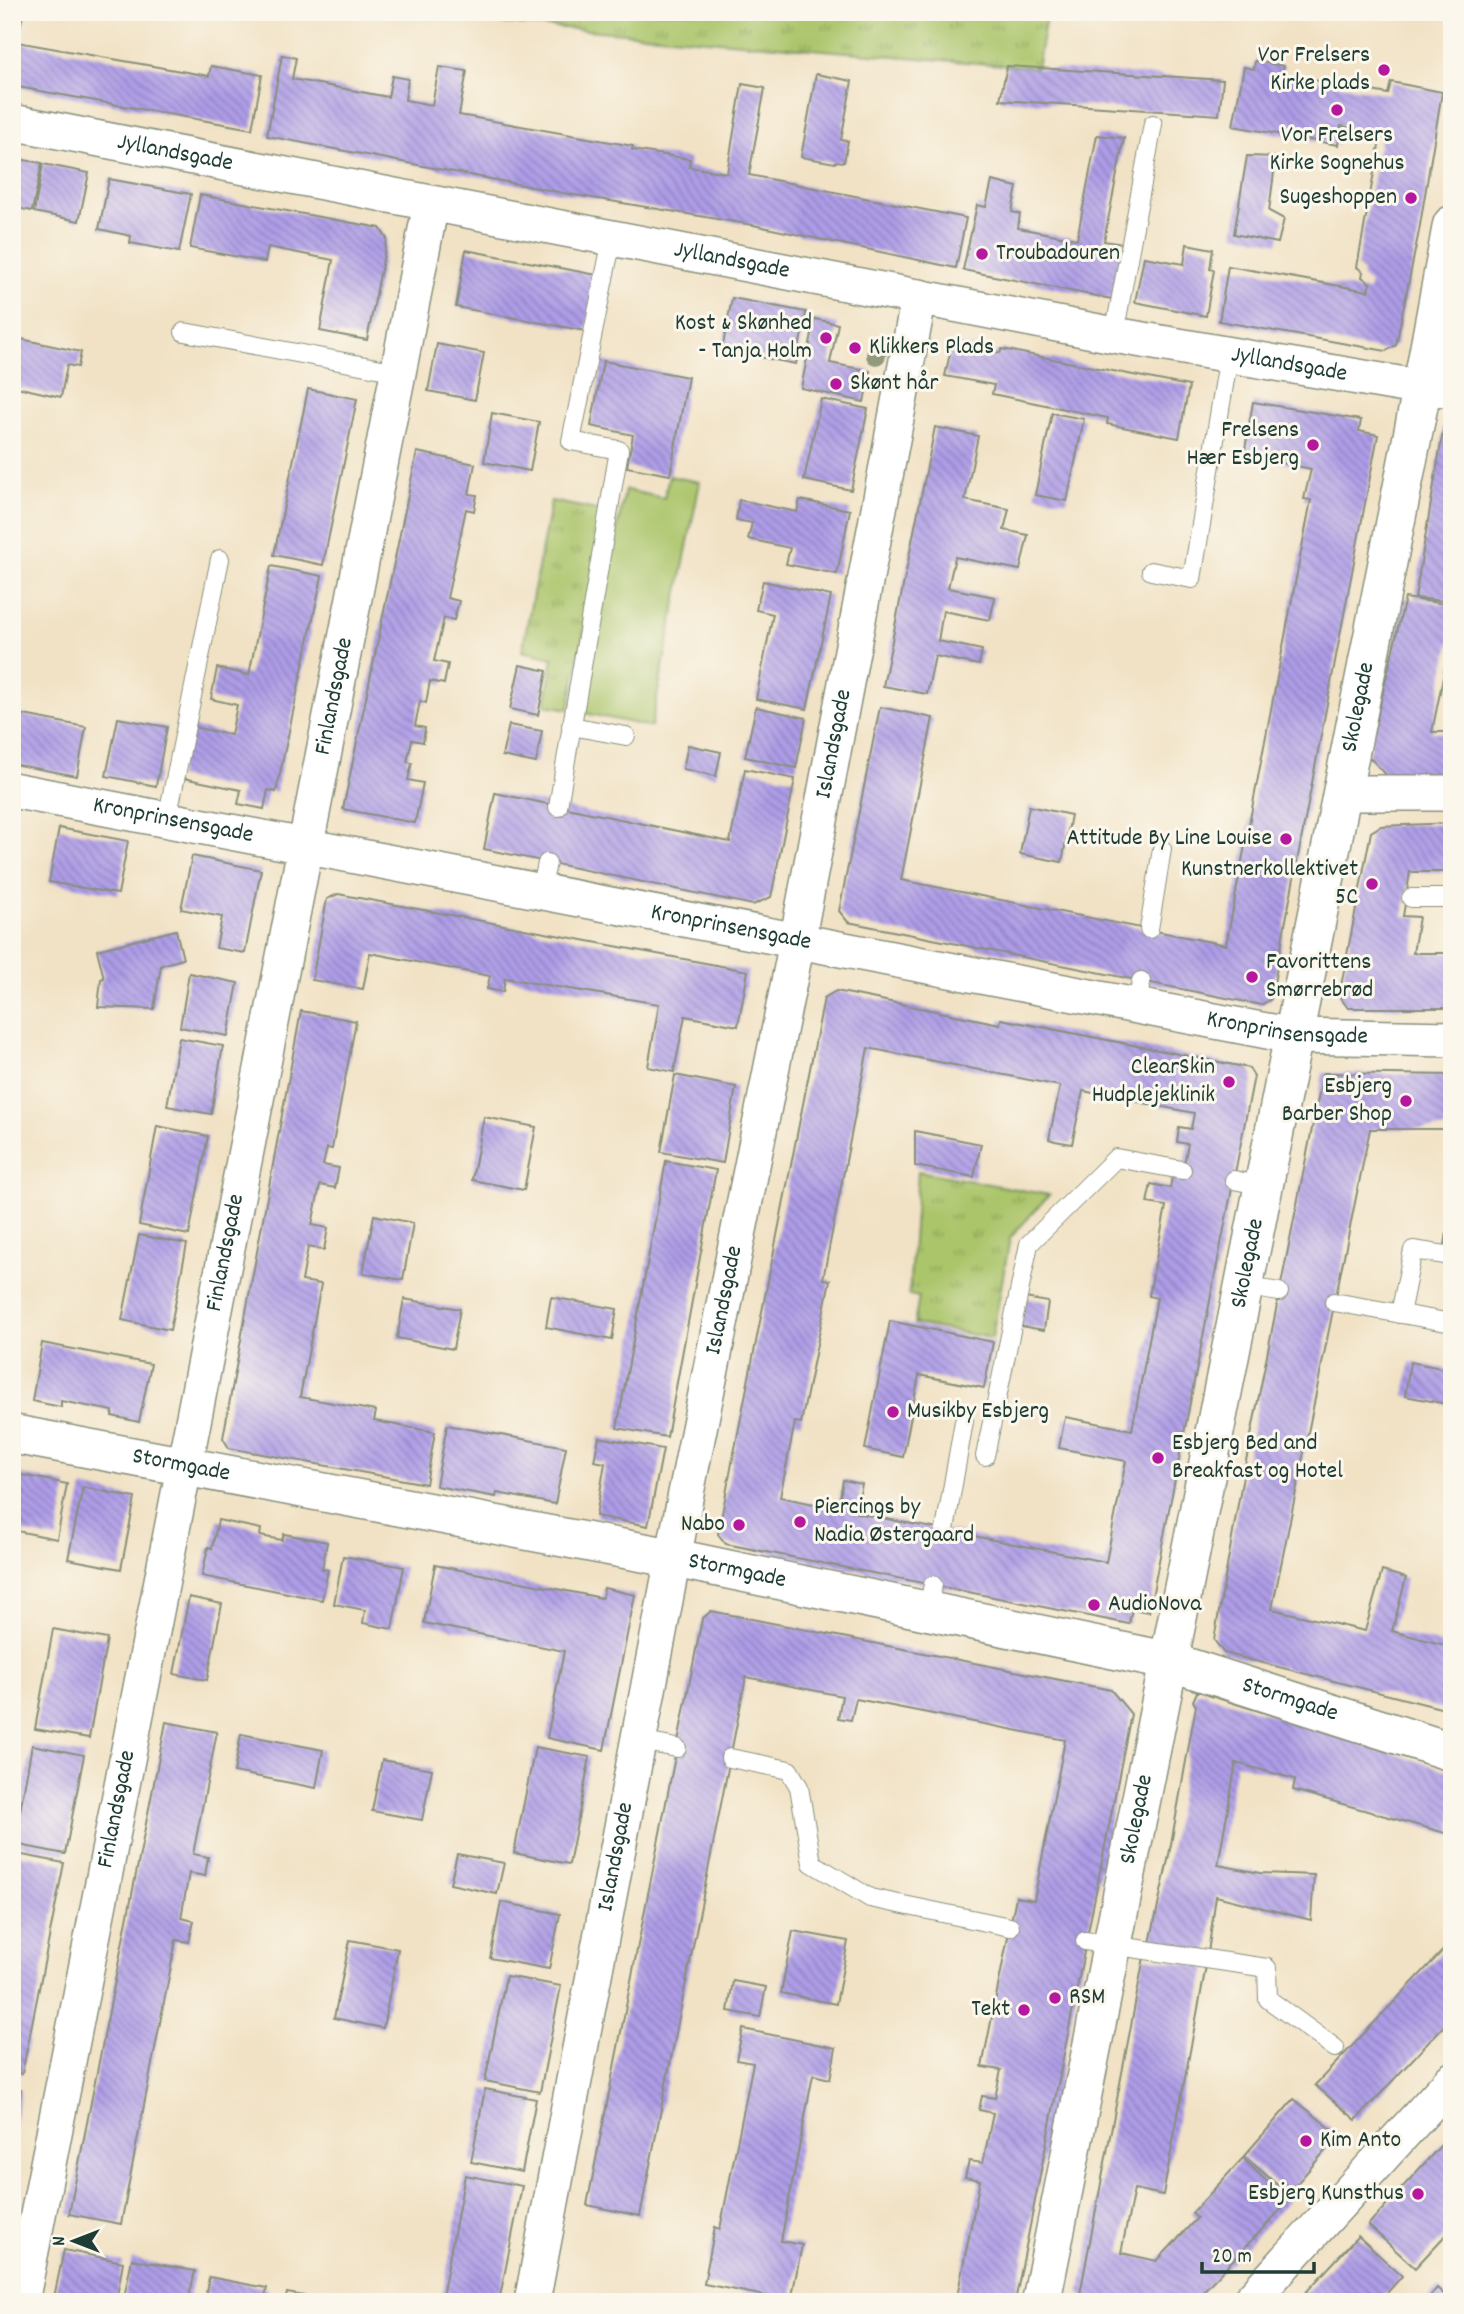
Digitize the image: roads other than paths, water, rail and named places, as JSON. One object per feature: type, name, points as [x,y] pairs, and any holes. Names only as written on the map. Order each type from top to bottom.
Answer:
[{"type":"street","name":"Jyllandsgade","points":[[12,122],[1114,335],[1437,388]]},
{"type":"street","name":"Finlandsgade","points":[[21,2302],[431,204]]},
{"type":"street","name":"Skolegade","points":[[1041,2302],[1099,1944],[1261,1289],[1249,1183],[1293,1036],[1342,793],[1437,388],[1452,225]]},
{"type":"street","name":"Islandsgade","points":[[532,2302],[673,1558],[797,942],[919,297]]},
{"type":"street","name":"Kronprinsensgade","points":[[12,790],[306,845],[544,877],[797,942],[1139,994],[1293,1036],[1452,1039]]},
{"type":"street","points":[[1342,793],[1452,793]]},
{"type":"street","name":"Stormgade","points":[[12,1434],[673,1558],[930,1598],[1168,1661],[1452,1752]]},
{"type":"street","points":[[1249,2302],[1452,2080]]},
{"type":"lane","points":[[1114,335],[1153,124]]},
{"type":"lane","points":[[558,807],[619,450],[571,441],[612,239]]},
{"type":"lane","points":[[184,332],[398,372]]},
{"type":"lane","points":[[1151,571],[1192,579],[1229,355]]},
{"type":"lane","points":[[167,819],[220,559]]},
{"type":"lane","points":[[570,726],[626,736]]},
{"type":"lane","points":[[1149,929],[1162,849]]},
{"type":"lane","points":[[1412,898],[1452,898]]},
{"type":"lane","points":[[985,1456],[1029,1244],[1115,1158],[1182,1170]]},
{"type":"lane","points":[[1400,1314],[1413,1250],[1452,1256]]},
{"type":"lane","points":[[1334,1302],[1452,1323]]},
{"type":"lane","points":[[945,1530],[964,1421]]},
{"type":"lane","points":[[639,1741],[677,1748]]},
{"type":"lane","points":[[730,1758],[789,1770],[799,1787],[812,1863],[870,1898],[1010,1927]]},
{"type":"lane","points":[[1099,1944],[1267,1968],[1268,1999],[1335,2048]]},
{"type":"place","name":"Vor Frelsers Kirke plads","points":[[1384,70]]},
{"type":"place","name":"Vor Frelsers Kirke Sognehus","points":[[1337,110]]},
{"type":"place","name":"Sugeshoppen","points":[[1411,198]]},
{"type":"place","name":"Troubadouren","points":[[982,254]]},
{"type":"place","name":"Kost & Skønhed - Tanja Holm","points":[[826,338]]},
{"type":"place","name":"Klikkers Plads","points":[[855,348]]},
{"type":"place","name":"Skønt hår","points":[[836,384]]},
{"type":"place","name":"Frelsens Hær Esbjerg","points":[[1313,445]]},
{"type":"place","name":"Attitude By Line Louise","points":[[1286,839]]},
{"type":"place","name":"Kunstnerkollektivet 5C","points":[[1372,884]]},
{"type":"place","name":"Favorittens Smørrebrød","points":[[1252,977]]},
{"type":"place","name":"ClearSkin Hudplejeklinik","points":[[1229,1082]]},
{"type":"place","name":"Esbjerg Barber Shop","points":[[1406,1101]]},
{"type":"place","name":"Musikby Esbjerg","points":[[893,1412]]},
{"type":"place","name":"Esbjerg Bed and Breakfast og Hotel","points":[[1158,1458]]},
{"type":"place","name":"Piercings by Nadia Østergaard","points":[[800,1522]]},
{"type":"place","name":"Nabo","points":[[739,1525]]},
{"type":"place","name":"AudioNova","points":[[1094,1605]]},
{"type":"place","name":"RSM","points":[[1055,1998]]},
{"type":"place","name":"Tekt","points":[[1024,2010]]},
{"type":"place","name":"Kim Anto","points":[[1306,2141]]},
{"type":"place","name":"Esbjerg Kunsthus","points":[[1418,2194]]}]
